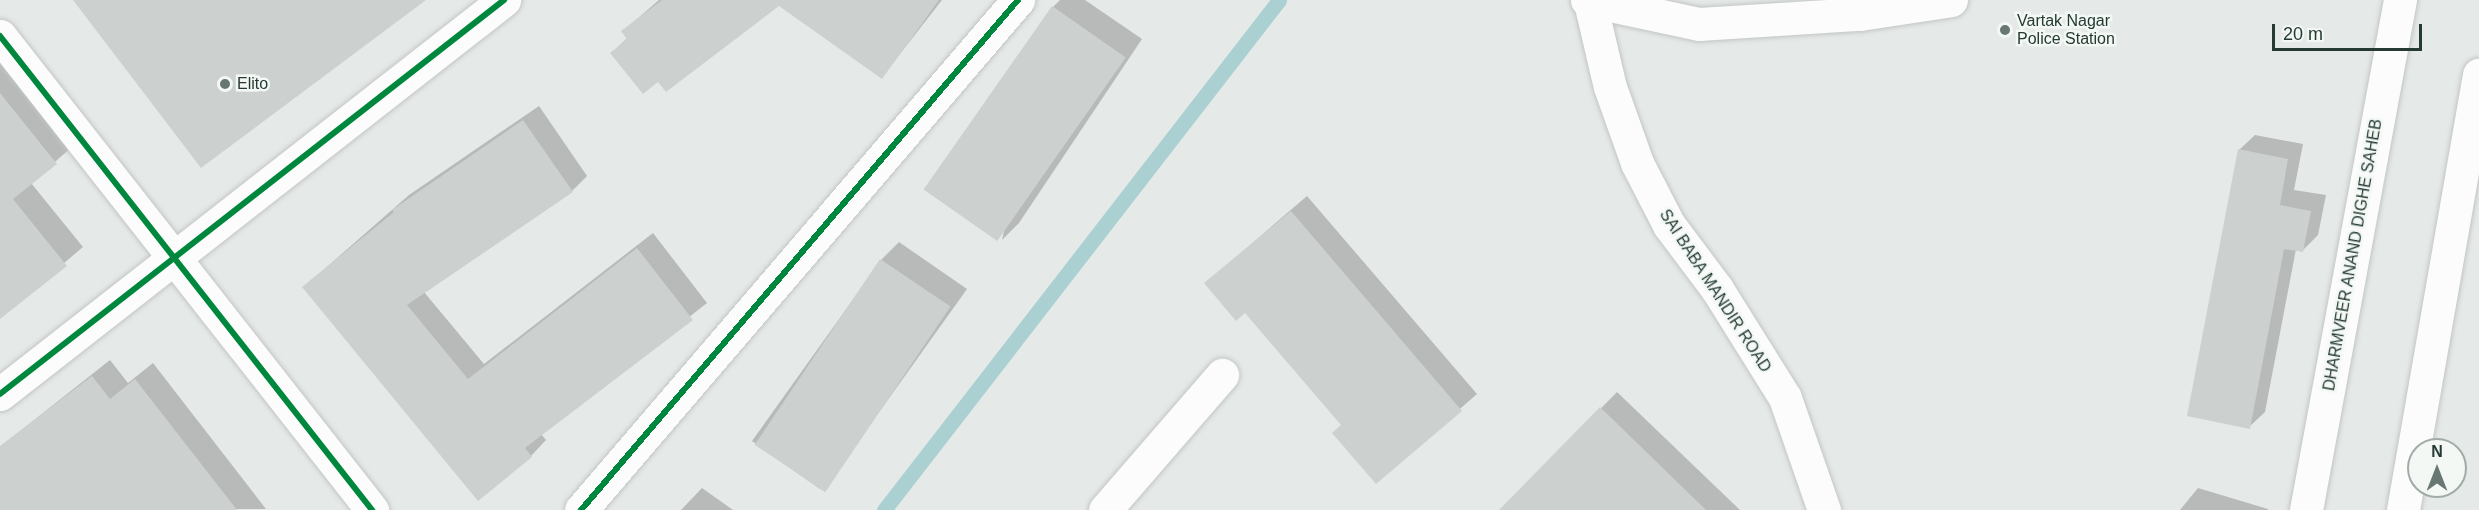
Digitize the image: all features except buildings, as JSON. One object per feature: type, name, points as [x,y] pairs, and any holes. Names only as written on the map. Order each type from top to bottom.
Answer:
[{"type":"street","points":[[0,394],[504,0]]},
{"type":"street","points":[[581,510],[1018,0]]},
{"type":"street","points":[[1588,1],[1699,24],[1860,14],[1951,0]]},
{"type":"street","name":"DHARMVEER ANAND DIGHE SAHEB","points":[[2306,510],[2400,0]]},
{"type":"street","name":"SAI BABA MANDIR ROAD","points":[[1588,1],[1610,87],[1637,164],[1669,225],[1717,289],[1785,398],[1824,510]]},
{"type":"street","points":[[0,36],[371,510]]},
{"type":"street","points":[[2403,510],[2479,75]]},
{"type":"street","points":[[1105,510],[1222,375]]},
{"type":"waterway","points":[[884,510],[1279,0]]},
{"type":"cycle path","points":[[0,394],[504,0]]},
{"type":"cycle path","points":[[581,510],[1018,0]]},
{"type":"cycle path","points":[[0,36],[372,510]]},
{"type":"place","name":"Vartak Nagar Police Station","points":[[2005,30]]},
{"type":"place","name":"Elito","points":[[225,84]]}]
